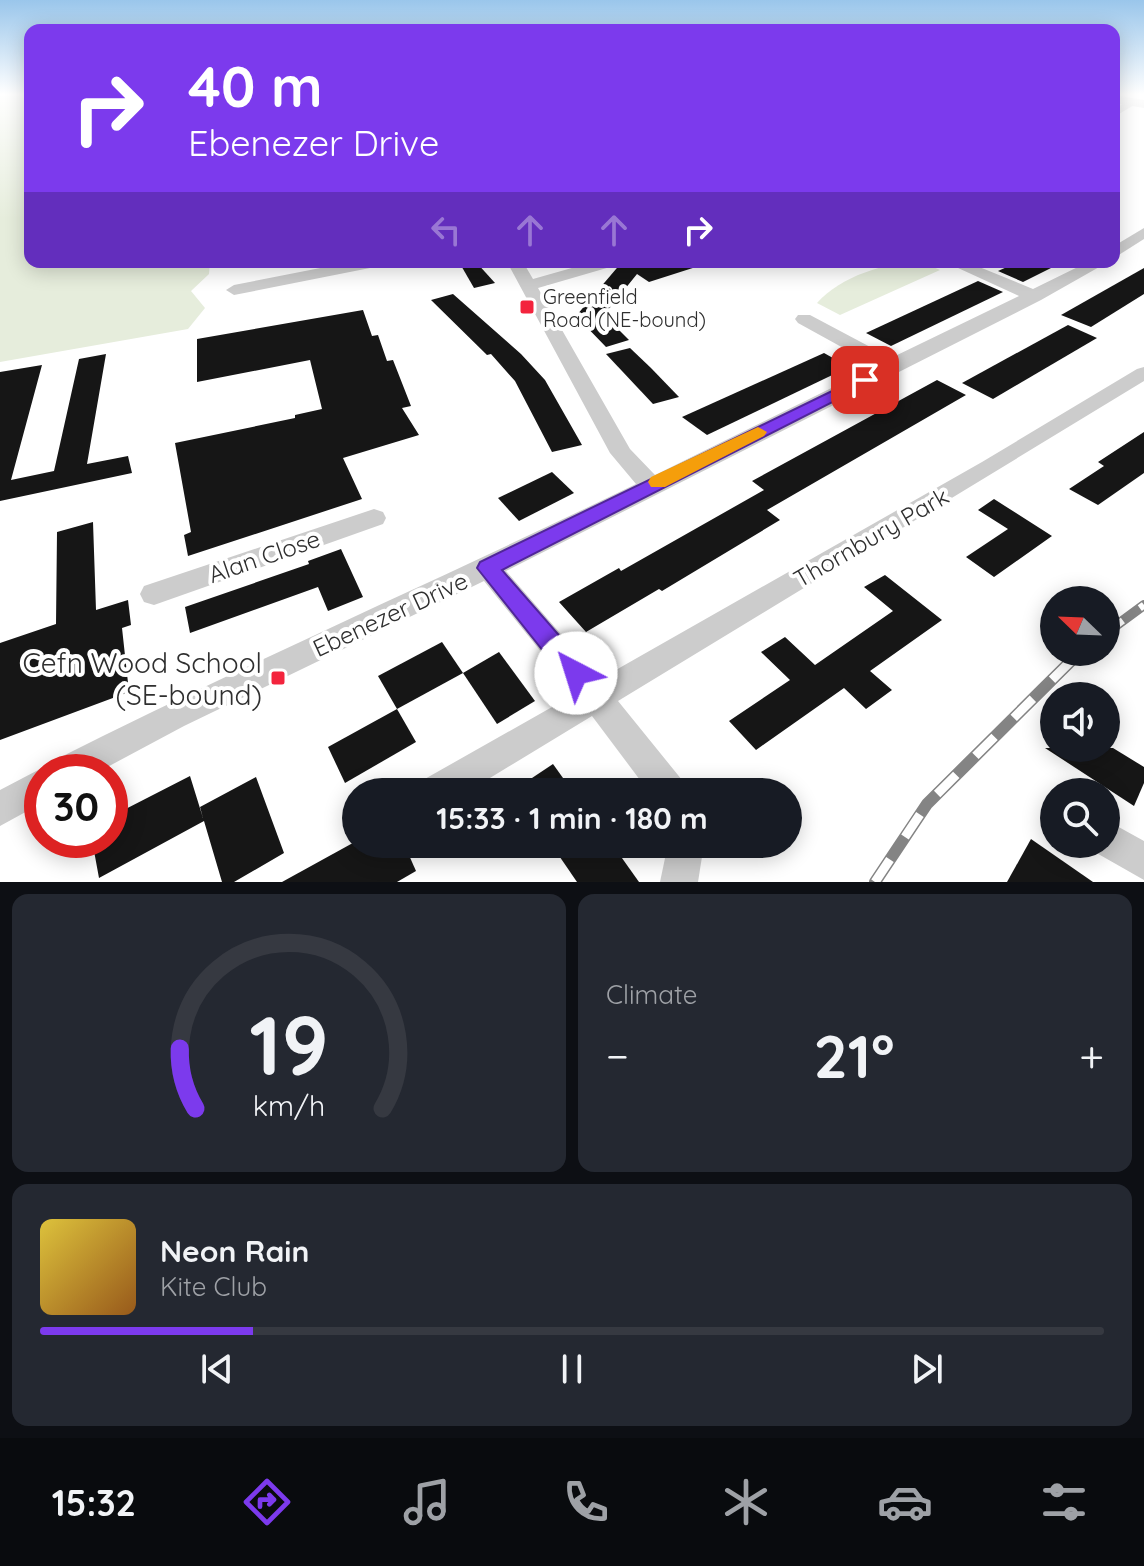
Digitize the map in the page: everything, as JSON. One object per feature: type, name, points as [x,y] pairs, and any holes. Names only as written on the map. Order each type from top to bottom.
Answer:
[{"type":"street","points":[[1120,249],[1144,232]]},
{"type":"street","points":[[234,290],[345,268]]},
{"type":"street","points":[[519,268],[621,453],[651,485]]},
{"type":"street","points":[[529,285],[590,268]]},
{"type":"street","points":[[967,268],[1035,296]]},
{"type":"street","name":"Ebenezer Drive","points":[[100,754],[173,716],[488,568],[1089,268]]},
{"type":"street","points":[[804,319],[891,366]]},
{"type":"street","name":"Thornbury Park","points":[[459,778],[882,531],[1144,373]]},
{"type":"street","name":"Alan Close","points":[[154,594],[374,518]]},
{"type":"street","points":[[488,568],[659,778]]},
{"type":"street","points":[[0,809],[24,795]]},
{"type":"street","points":[[1120,847],[1144,862]]},
{"type":"street","points":[[679,882],[683,858]]},
{"type":"green space","points":[[0,136],[24,136],[24,268],[210,268],[209,274],[191,291],[205,308],[188,329],[0,362]]},
{"type":"green space","points":[[879,268],[940,270],[840,315],[817,303],[838,285]]},
{"type":"building","points":[[462,268],[481,268],[495,283],[474,288]]},
{"type":"building","points":[[617,268],[693,268],[649,282],[637,274],[604,315],[629,340],[606,347],[576,316]]},
{"type":"building","points":[[1005,268],[1051,268],[1023,282],[998,271]]},
{"type":"building","points":[[1144,268],[1144,294],[1091,327],[1061,315]]},
{"type":"building","points":[[978,281],[1003,292],[891,346],[866,333]]},
{"type":"building","points":[[453,294],[521,354],[545,380],[582,445],[552,452],[515,381],[491,354],[487,355],[431,300]]},
{"type":"building","points":[[363,310],[372,336],[378,335],[387,361],[393,360],[411,406],[402,408],[419,435],[343,458],[362,499],[188,556],[184,535],[191,532],[175,443],[295,418],[295,415],[322,409],[310,360],[197,382],[197,339]]},
{"type":"building","points":[[1068,325],[1097,338],[993,399],[962,383]]},
{"type":"building","points":[[630,348],[679,397],[653,404],[606,354]]},
{"type":"building","points":[[824,353],[849,367],[707,435],[682,417]]},
{"type":"building","points":[[106,354],[87,464],[128,456],[132,473],[0,501],[0,372],[42,365],[11,480],[54,471],[79,359]]},
{"type":"building","points":[[937,380],[966,395],[767,510],[780,520],[662,591],[659,589],[586,632],[559,602],[619,568],[621,571],[764,490],[752,481]]},
{"type":"building","points":[[1144,432],[1144,473],[1098,505],[1069,489],[1104,466],[1098,462]]},
{"type":"building","points":[[552,472],[574,493],[519,521],[498,498]]},
{"type":"building","points":[[994,499],[1052,536],[994,577],[966,557],[1008,529],[978,510]]},
{"type":"building","points":[[93,522],[96,610],[128,600],[131,625],[122,628],[129,692],[0,740],[0,643],[56,624],[57,532]]},
{"type":"building","points":[[341,549],[363,597],[328,611],[318,587],[190,633],[185,607],[309,564],[308,561]]},
{"type":"building","points":[[885,575],[942,620],[870,671],[892,690],[866,709],[844,688],[756,750],[729,721],[790,680],[761,652],[785,637],[815,665],[893,611],[864,587]]},
{"type":"building","points":[[442,642],[463,673],[397,709],[378,676]]},
{"type":"building","points":[[499,652],[535,701],[497,724],[463,673]]},
{"type":"building","points":[[397,709],[416,742],[354,778],[343,778],[328,747]]},
{"type":"building","points":[[1120,752],[1144,767],[1144,783],[1134,806],[1120,797],[1120,778],[1091,778],[1066,762],[1120,762]]},
{"type":"building","points":[[553,764],[563,778],[532,778]]},
{"type":"building","points":[[190,776],[203,818],[200,807],[256,777],[284,853],[234,882],[222,882],[204,821],[99,878],[95,858],[128,858],[128,808]]},
{"type":"building","points":[[1031,839],[1040,845],[1040,858],[1058,858],[1093,882],[1007,882]]},
{"type":"building","points":[[342,849],[342,858],[410,858],[416,871],[397,882],[282,882]]},
{"type":"building","points":[[561,858],[622,858],[639,882],[577,882]]},
{"type":"railway","points":[[1120,623],[1144,605]]},
{"type":"railway","points":[[875,882],[927,804],[1066,666]]},
{"type":"slow traffic","points":[[658,482],[758,432]]},
{"type":"place","name":"Greenfield Road (NE-bound)","points":[[527,307]]},
{"type":"place","name":"Cefn Wood School (SE-bound)","points":[[278,678]]},
{"type":"route","points":[[576,673],[488,568],[865,380]]}]
